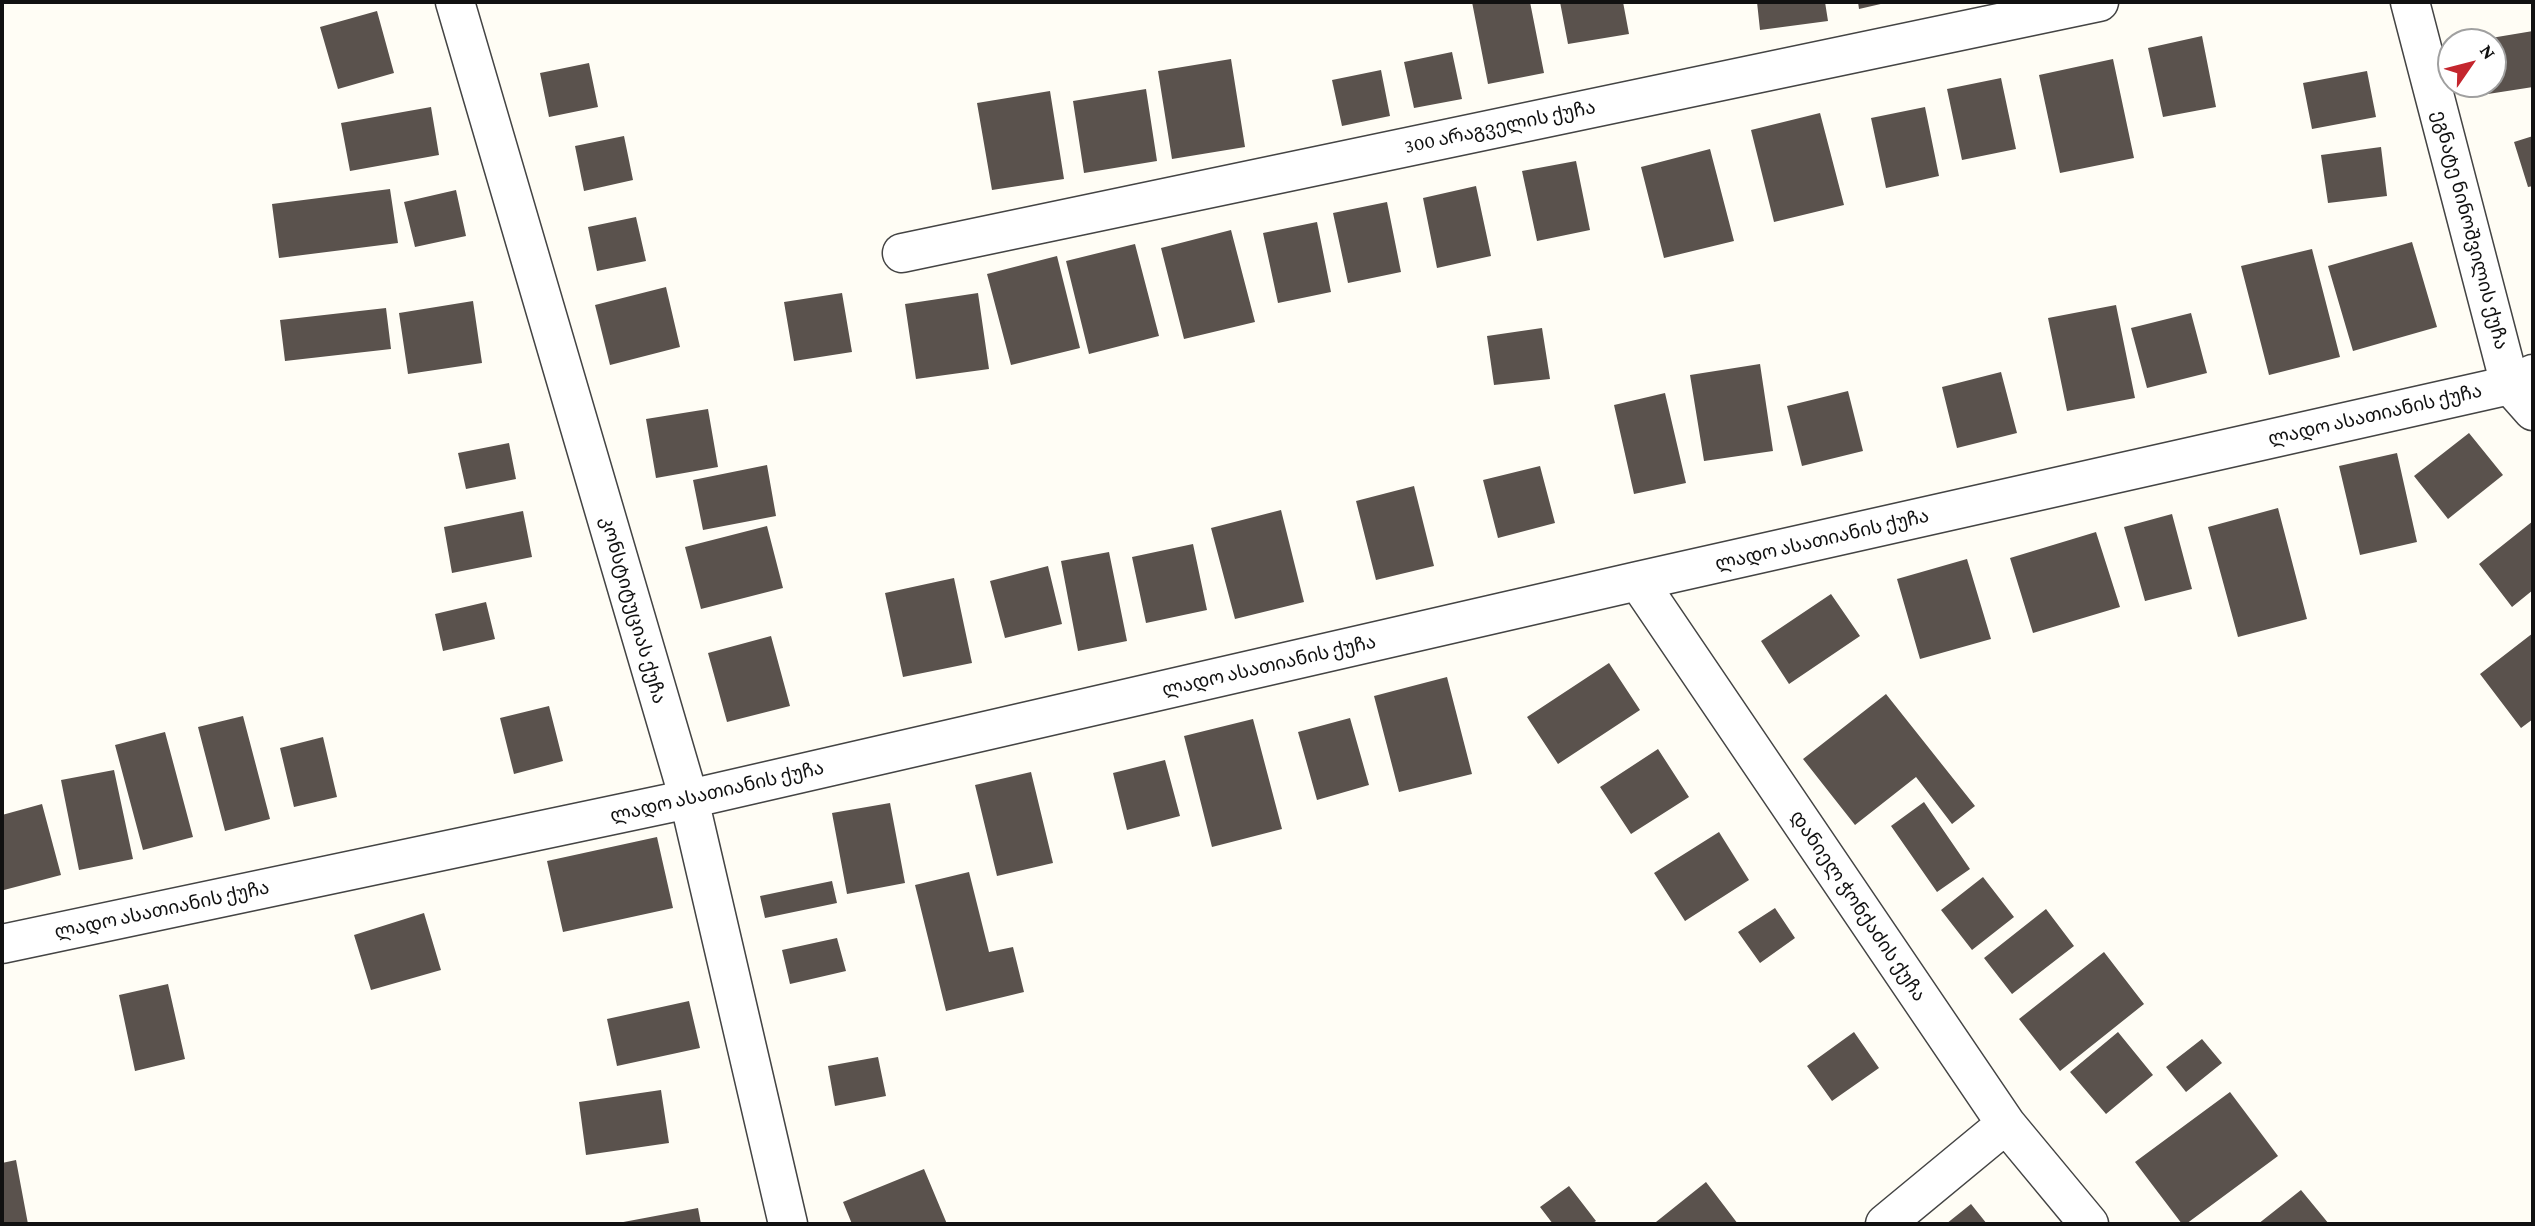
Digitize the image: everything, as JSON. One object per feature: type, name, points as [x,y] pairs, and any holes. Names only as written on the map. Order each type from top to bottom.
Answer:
[{"type":"street","name":"კონსტიტუციას ქუჩა","points":[[455,2],[689,799],[788,1224]]},
{"type":"street","name":"300 არაგველის ქუჩა","points":[[902,253],[2099,2]]},
{"type":"street","name":"ეგნატე ნინოშვილის ქუჩა","points":[[2410,2],[2526,390]]},
{"type":"street","name":"ლადო ასათიანის ქუჩა","points":[[2,944],[689,799],[1638,581],[2526,390]]},
{"type":"street","name":"დანიელ ჭონქაძის ქუჩა","points":[[1638,581],[2006,1124],[2089,1224]]},
{"type":"street","points":[[1885,1224],[2006,1124]]},
{"type":"building","points":[[1472,2],[1530,2],[1544,73],[1488,84]]},
{"type":"building","points":[[1560,2],[1623,2],[1629,34],[1568,44]]},
{"type":"building","points":[[1757,2],[1825,2],[1828,21],[1760,30]]},
{"type":"building","points":[[1858,2],[1885,2],[1885,3],[1859,9]]},
{"type":"building","points":[[377,11],[394,73],[338,89],[320,27]]},
{"type":"building","points":[[2533,31],[2533,87],[2507,91],[2507,35]]},
{"type":"building","points":[[2202,36],[2216,107],[2163,117],[2148,48]]},
{"type":"building","points":[[1452,52],[1462,99],[1414,108],[1404,62]]},
{"type":"building","points":[[1231,59],[1245,147],[1172,159],[1158,71]]},
{"type":"building","points":[[2113,59],[2134,158],[2060,173],[2039,75]]},
{"type":"building","points":[[589,63],[598,107],[549,117],[540,73]]},
{"type":"building","points":[[1381,70],[1390,116],[1342,126],[1332,80]]},
{"type":"building","points":[[2367,71],[2376,117],[2312,129],[2303,83]]},
{"type":"building","points":[[2001,78],[2016,149],[1962,160],[1947,89]]},
{"type":"building","points":[[1146,89],[1157,161],[1084,173],[1073,101]]},
{"type":"building","points":[[1050,91],[1064,179],[992,190],[977,103]]},
{"type":"building","points":[[431,107],[439,155],[350,171],[341,123]]},
{"type":"building","points":[[1925,107],[1939,176],[1886,188],[1871,118]]},
{"type":"building","points":[[1820,113],[1844,205],[1774,222],[1751,130]]},
{"type":"building","points":[[624,136],[633,180],[584,191],[575,146]]},
{"type":"building","points":[[2533,136],[2533,186],[2528,187],[2514,142]]},
{"type":"building","points":[[2381,147],[2387,196],[2328,203],[2321,155]]},
{"type":"building","points":[[1710,149],[1734,241],[1664,258],[1641,167]]},
{"type":"building","points":[[1576,161],[1590,230],[1537,241],[1522,171]]},
{"type":"building","points":[[1476,186],[1491,256],[1437,268],[1423,198]]},
{"type":"building","points":[[390,189],[398,243],[279,258],[272,204]]},
{"type":"building","points":[[456,190],[466,236],[415,247],[404,202]]},
{"type":"building","points":[[1387,202],[1401,272],[1348,283],[1333,213]]},
{"type":"building","points":[[636,217],[646,261],[597,271],[588,227]]},
{"type":"building","points":[[1317,222],[1331,292],[1278,303],[1263,233]]},
{"type":"building","points":[[1231,230],[1255,322],[1184,339],[1161,248]]},
{"type":"building","points":[[2412,242],[2437,327],[2353,351],[2328,266]]},
{"type":"building","points":[[1135,244],[1159,336],[1089,354],[1066,261]]},
{"type":"building","points":[[2312,249],[2340,357],[2269,375],[2241,266]]},
{"type":"building","points":[[1057,256],[1080,348],[1011,365],[987,274]]},
{"type":"building","points":[[666,287],[680,347],[610,365],[595,305]]},
{"type":"building","points":[[842,293],[852,352],[794,361],[784,302]]},
{"type":"building","points":[[978,293],[989,369],[916,379],[905,304]]},
{"type":"building","points":[[473,301],[482,363],[408,374],[399,313]]},
{"type":"building","points":[[2116,305],[2135,398],[2067,411],[2048,318]]},
{"type":"building","points":[[386,308],[391,349],[285,361],[280,320]]},
{"type":"building","points":[[2191,313],[2207,373],[2147,388],[2131,328]]},
{"type":"building","points":[[1542,328],[1550,379],[1494,385],[1487,336]]},
{"type":"building","points":[[1760,364],[1773,451],[1704,461],[1690,375]]},
{"type":"building","points":[[2001,372],[2017,433],[1957,448],[1942,387]]},
{"type":"building","points":[[1848,391],[1863,451],[1802,466],[1787,406]]},
{"type":"building","points":[[1665,393],[1686,483],[1634,494],[1614,405]]},
{"type":"building","points":[[708,409],[718,467],[656,478],[646,419]]},
{"type":"building","points":[[2469,433],[2503,475],[2448,519],[2414,476]]},
{"type":"building","points":[[509,443],[516,479],[466,489],[458,453]]},
{"type":"building","points":[[2397,453],[2417,542],[2360,555],[2339,466]]},
{"type":"building","points":[[767,465],[776,516],[703,530],[693,480]]},
{"type":"building","points":[[1540,466],[1555,523],[1498,538],[1483,480]]},
{"type":"building","points":[[1414,486],[1434,566],[1376,580],[1356,501]]},
{"type":"building","points":[[2278,508],[2307,619],[2238,637],[2208,527]]},
{"type":"building","points":[[1281,510],[1304,602],[1235,619],[1211,528]]},
{"type":"building","points":[[523,511],[532,557],[452,573],[444,527]]},
{"type":"building","points":[[2172,514],[2192,589],[2145,601],[2124,527]]},
{"type":"building","points":[[2533,521],[2533,590],[2512,607],[2479,564]]},
{"type":"building","points":[[767,526],[783,588],[701,609],[685,547]]},
{"type":"building","points":[[2096,532],[2120,607],[2033,633],[2010,558]]},
{"type":"building","points":[[1193,544],[1207,610],[1146,623],[1132,557]]},
{"type":"building","points":[[1109,552],[1127,641],[1078,651],[1061,561]]},
{"type":"building","points":[[1967,559],[1991,639],[1920,659],[1897,579]]},
{"type":"building","points":[[1048,566],[1062,624],[1005,638],[990,581]]},
{"type":"building","points":[[954,578],[972,663],[903,677],[885,593]]},
{"type":"building","points":[[1831,594],[1860,636],[1789,684],[1761,641]]},
{"type":"building","points":[[486,602],[495,639],[443,651],[435,614]]},
{"type":"building","points":[[2533,633],[2533,719],[2521,728],[2480,674]]},
{"type":"building","points":[[771,636],[790,706],[727,722],[708,653]]},
{"type":"building","points":[[1609,663],[1640,710],[1558,764],[1527,717]]},
{"type":"building","points":[[1447,677],[1472,774],[1399,792],[1374,696]]},
{"type":"building","points":[[1886,694],[1975,806],[1952,824],[1916,777],[1855,825],[1803,759]]},
{"type":"building","points":[[549,706],[563,761],[514,774],[500,718]]},
{"type":"building","points":[[243,716],[270,819],[225,831],[198,727]]},
{"type":"building","points":[[1350,718],[1369,785],[1317,800],[1298,732]]},
{"type":"building","points":[[1253,719],[1282,829],[1212,847],[1184,736]]},
{"type":"building","points":[[165,732],[193,837],[143,850],[115,745]]},
{"type":"building","points":[[323,737],[337,797],[294,807],[280,748]]},
{"type":"building","points":[[1658,749],[1689,797],[1631,834],[1600,787]]},
{"type":"building","points":[[1165,760],[1180,816],[1127,830],[1113,773]]},
{"type":"building","points":[[114,770],[133,859],[79,870],[61,780]]},
{"type":"building","points":[[1031,772],[1053,863],[997,876],[975,785]]},
{"type":"building","points":[[1924,802],[1970,869],[1937,892],[1891,826]]},
{"type":"building","points":[[890,803],[905,883],[847,894],[832,813]]},
{"type":"building","points":[[42,804],[61,875],[4,890],[2,815]]},
{"type":"building","points":[[1719,832],[1749,880],[1685,921],[1654,873]]},
{"type":"building","points":[[657,837],[673,908],[563,932],[547,861]]},
{"type":"building","points":[[969,872],[989,952],[1013,947],[1024,992],[946,1011],[915,885]]},
{"type":"building","points":[[1983,877],[2014,917],[1972,950],[1941,910]]},
{"type":"building","points":[[832,881],[837,903],[765,918],[760,896]]},
{"type":"building","points":[[1775,908],[1795,938],[1760,963],[1738,932]]},
{"type":"building","points":[[2046,909],[2074,946],[2012,994],[1984,958]]},
{"type":"building","points":[[424,913],[441,970],[371,990],[354,935]]},
{"type":"building","points":[[837,938],[846,971],[790,984],[782,950]]},
{"type":"building","points":[[2104,952],[2144,1004],[2060,1071],[2019,1019]]},
{"type":"building","points":[[168,984],[185,1059],[135,1071],[119,995]]},
{"type":"building","points":[[689,1001],[700,1048],[617,1066],[607,1019]]},
{"type":"building","points":[[1854,1032],[1879,1068],[1832,1101],[1807,1066]]},
{"type":"building","points":[[2118,1032],[2153,1075],[2106,1114],[2070,1072]]},
{"type":"building","points":[[2202,1039],[2222,1063],[2186,1092],[2166,1067]]},
{"type":"building","points":[[878,1057],[886,1096],[835,1106],[828,1066]]},
{"type":"building","points":[[661,1090],[669,1143],[586,1155],[579,1102]]},
{"type":"building","points":[[2230,1092],[2278,1156],[2186,1224],[2182,1224],[2135,1162]]},
{"type":"building","points":[[16,1160],[28,1224],[2,1224],[2,1163]]},
{"type":"building","points":[[924,1169],[947,1224],[852,1224],[843,1202]]},
{"type":"building","points":[[1706,1182],[1738,1224],[1656,1222]]},
{"type":"building","points":[[1569,1186],[1596,1221],[1591,1224],[1553,1224],[1540,1207]]},
{"type":"building","points":[[2301,1190],[2329,1224],[2258,1224]]},
{"type":"building","points":[[1971,1204],[1987,1224],[1946,1224]]},
{"type":"building","points":[[698,1208],[701,1224],[618,1224],[618,1223]]}]
